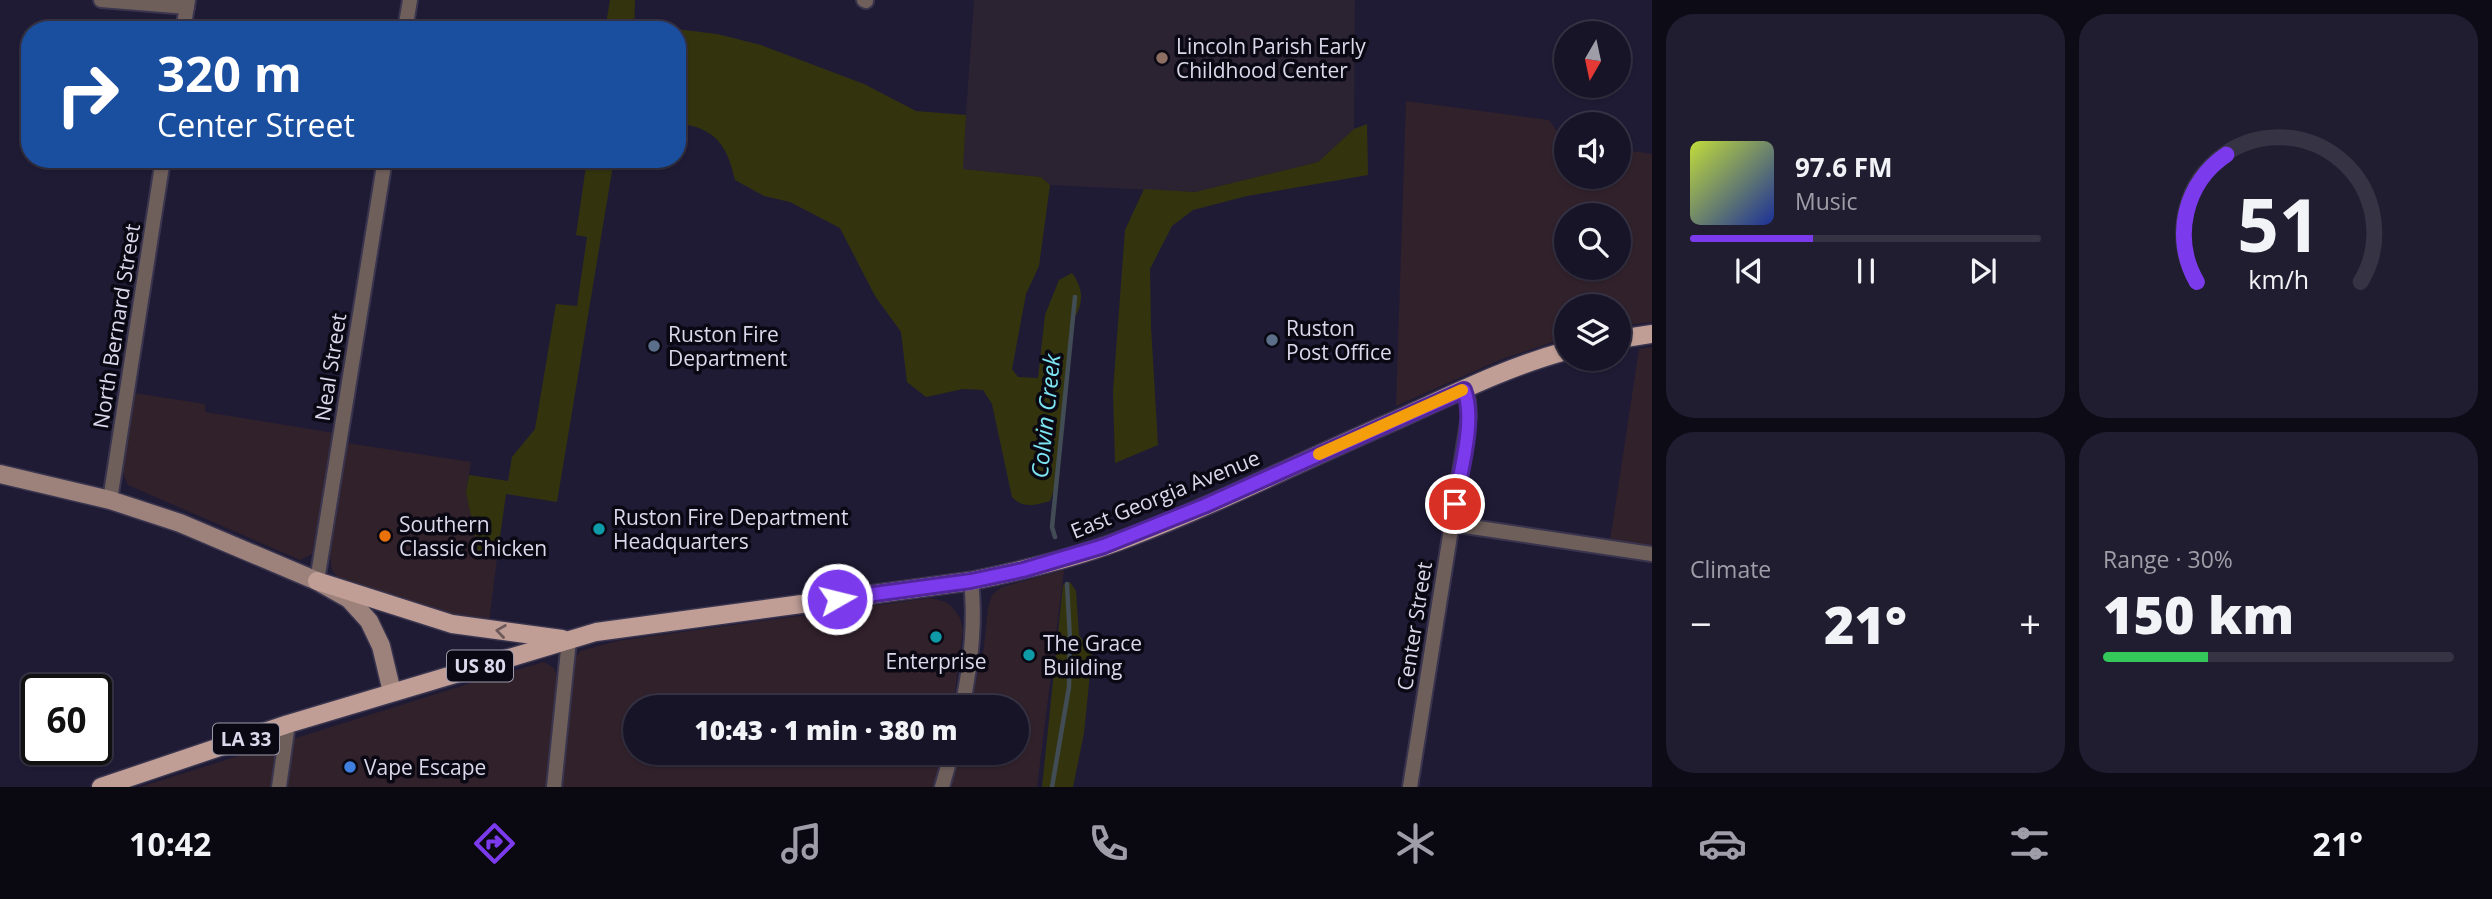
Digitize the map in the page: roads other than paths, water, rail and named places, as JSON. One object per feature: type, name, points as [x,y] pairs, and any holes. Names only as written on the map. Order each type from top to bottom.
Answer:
[{"type":"main road","points":[[1631,337],[1652,334]]},
{"type":"main road","name":"East Georgia Avenue","points":[[392,692],[596,632],[971,581],[1023,570],[1130,537],[1464,390],[1554,354]]},
{"type":"main road","points":[[0,474],[110,500],[180,523],[317,581],[452,624],[569,640]]},
{"type":"main road","points":[[317,581],[349,599],[369,621],[381,646],[392,692]]},
{"type":"main road","name":"LA 33","points":[[101,787],[392,692]]},
{"type":"street","points":[[101,0],[187,3],[184,21]]},
{"type":"street","points":[[406,21],[410,0]]},
{"type":"street","name":"North Bernard Street","points":[[110,500],[162,168]]},
{"type":"street","name":"Neal Street","points":[[317,581],[384,168]]},
{"type":"street","name":"Center Street","points":[[1410,787],[1469,416],[1464,390]]},
{"type":"street","points":[[1452,524],[1652,554]]},
{"type":"street","points":[[964,695],[974,633],[971,581]]},
{"type":"street","points":[[554,787],[569,640]]},
{"type":"street","points":[[279,787],[288,724]]},
{"type":"street","points":[[942,787],[948,765]]},
{"type":"waterway","name":"Colvin Creek","points":[[1055,537],[1052,527],[1075,297]]},
{"type":"waterway","name":"Colvin Creek","points":[[1052,787],[1069,687],[1067,584]]},
{"type":"place","name":"Lincoln Parish Early Childhood Center","points":[[1162,58]]},
{"type":"place","name":"Ruston Post Office","points":[[1272,340]]},
{"type":"place","name":"Ruston Fire Department","points":[[654,346]]},
{"type":"place","name":"Ruston Fire Department Headquarters","points":[[599,529]]},
{"type":"place","name":"Southern Classic Chicken","points":[[385,536]]},
{"type":"place","name":"Enterprise","points":[[936,637]]},
{"type":"place","name":"The Grace Building","points":[[1029,655]]},
{"type":"place","name":"Vape Escape","points":[[350,767]]}]
